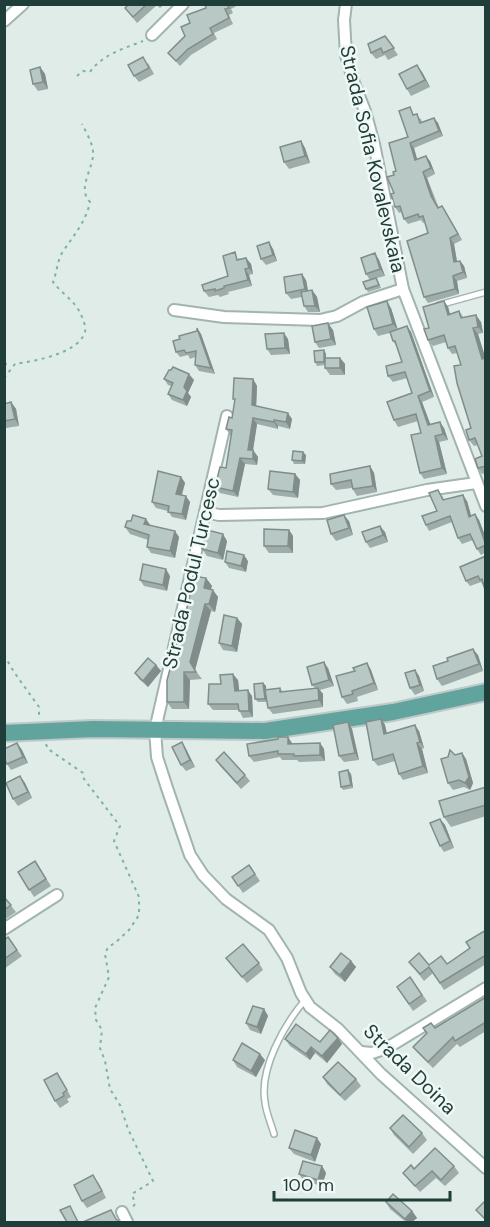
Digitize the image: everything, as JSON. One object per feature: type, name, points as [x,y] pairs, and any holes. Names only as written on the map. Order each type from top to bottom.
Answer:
[{"type":"main road","points":[[4,733],[93,729],[246,732],[288,729],[393,712],[486,692]]},
{"type":"street","points":[[4,21],[23,4]]},
{"type":"street","points":[[152,35],[183,4]]},
{"type":"street","name":"Strada Sofia Kovalevskaia","points":[[346,4],[344,20],[346,55],[371,133],[403,289],[417,311],[481,482],[486,507]]},
{"type":"street","points":[[174,310],[274,320],[320,320],[337,315],[363,302],[403,289]]},
{"type":"street","name":"Strada Podul Turcesc","points":[[147,730],[205,512],[227,417]]},
{"type":"street","points":[[205,512],[219,515],[323,513],[427,490],[481,482]]},
{"type":"street","name":"Strada Doina","points":[[147,730],[190,855],[203,875],[226,899],[269,930],[287,958],[310,1007],[338,1029],[381,1074],[486,1168]]},
{"type":"street","points":[[4,929],[57,895]]},
{"type":"street","points":[[361,1052],[372,1053],[387,1048],[486,988]]},
{"type":"lane","points":[[434,306],[486,292]]},
{"type":"lane","points":[[274,1134],[265,1102],[264,1081],[268,1065],[297,1010],[305,1000]]},
{"type":"path","points":[[77,76],[82,71],[90,72],[98,61],[152,35]]},
{"type":"path","points":[[4,378],[15,364],[38,362],[71,348],[84,333],[85,326],[80,310],[53,282],[62,255],[70,238],[83,224],[90,202],[85,194],[93,153],[82,124]]},
{"type":"path","points":[[4,655],[39,707],[38,720],[48,750],[83,773],[84,779],[120,826],[114,841],[139,897],[139,915],[129,930],[108,947],[105,954],[109,977],[103,995],[95,1008],[96,1020],[102,1030],[100,1048],[110,1089],[120,1105],[128,1129],[153,1181],[132,1194],[135,1204],[125,1217]]},
{"type":"building","points":[[129,4],[147,4],[133,17],[125,8]]},
{"type":"building","points":[[205,4],[227,4],[229,8],[225,9],[229,18],[210,28],[213,34],[188,49],[176,61],[168,53],[185,36],[181,27],[190,23],[187,15],[206,8]]},
{"type":"building","points":[[385,36],[394,48],[383,53],[381,48],[371,53],[368,44]]},
{"type":"building","points":[[143,57],[149,68],[134,76],[128,65]]},
{"type":"building","points":[[417,65],[425,80],[407,89],[399,74]]},
{"type":"building","points":[[40,67],[43,82],[33,84],[30,70]]},
{"type":"building","points":[[410,107],[413,115],[417,114],[420,123],[434,118],[439,131],[410,143],[415,160],[426,156],[431,168],[423,172],[431,196],[438,208],[442,206],[458,234],[450,238],[454,262],[460,261],[463,272],[453,276],[455,289],[424,297],[407,241],[428,233],[423,216],[419,217],[418,214],[404,219],[400,206],[395,207],[391,194],[394,193],[387,177],[394,175],[393,172],[396,171],[389,143],[408,137],[399,111]]},
{"type":"building","points":[[301,141],[305,156],[284,162],[280,147]]},
{"type":"building","points":[[269,242],[273,255],[261,259],[257,246]]},
{"type":"building","points":[[235,252],[237,260],[246,258],[249,268],[245,269],[248,280],[224,286],[215,291],[215,289],[204,291],[202,285],[228,276],[223,256]]},
{"type":"building","points":[[375,253],[380,269],[366,274],[361,258]]},
{"type":"building","points":[[302,274],[305,289],[286,293],[284,277]]},
{"type":"building","points":[[376,278],[379,285],[366,289],[363,282]]},
{"type":"building","points":[[312,290],[315,306],[304,306],[301,292]]},
{"type":"building","points":[[387,301],[393,324],[374,329],[367,307]]},
{"type":"building","points":[[444,301],[448,315],[459,311],[461,318],[476,315],[478,327],[473,328],[482,359],[485,358],[486,362],[486,466],[478,468],[475,459],[482,456],[475,438],[469,440],[466,430],[471,428],[457,383],[454,366],[461,365],[455,346],[448,348],[444,335],[428,340],[424,329],[429,328],[423,307]]},
{"type":"building","points":[[328,323],[331,339],[315,342],[312,326]]},
{"type":"building","points":[[407,326],[430,391],[418,396],[428,425],[440,422],[443,434],[435,436],[442,468],[420,473],[411,435],[421,433],[416,414],[394,420],[387,402],[412,393],[405,372],[388,376],[386,366],[402,362],[390,332]]},
{"type":"building","points":[[197,328],[211,368],[195,365],[196,351],[176,352],[173,341],[180,339],[179,336],[197,331]]},
{"type":"building","points":[[284,333],[285,348],[267,349],[265,334]]},
{"type":"building","points":[[324,350],[324,362],[315,362],[314,351]]},
{"type":"building","points":[[325,358],[340,358],[340,368],[325,368]]},
{"type":"building","points":[[173,367],[189,374],[184,387],[187,391],[183,400],[168,394],[173,383],[164,379]]},
{"type":"building","points":[[234,378],[253,379],[252,405],[288,413],[286,422],[253,418],[248,450],[253,450],[253,459],[240,458],[233,491],[215,487],[220,467],[226,468],[232,430],[226,429],[229,417],[232,418],[235,399],[233,399]]},
{"type":"building","points":[[11,402],[15,419],[4,421],[4,404]]},
{"type":"building","points":[[293,451],[303,452],[302,461],[292,460]]},
{"type":"building","points":[[370,466],[373,486],[353,489],[351,480],[331,484],[330,474]]},
{"type":"building","points":[[158,471],[181,477],[176,494],[186,496],[182,514],[168,512],[169,506],[152,502]]},
{"type":"building","points":[[270,471],[295,474],[293,492],[268,489]]},
{"type":"building","points":[[438,490],[443,500],[463,495],[469,517],[475,514],[486,545],[477,549],[470,534],[458,538],[450,516],[426,525],[422,516],[437,511],[429,493]]},
{"type":"building","points":[[133,515],[146,519],[144,524],[175,531],[170,551],[147,547],[149,535],[125,527]]},
{"type":"building","points":[[344,515],[349,528],[331,534],[327,520]]},
{"type":"building","points":[[380,526],[383,535],[366,542],[362,532]]},
{"type":"building","points":[[264,529],[289,530],[288,546],[264,546]]},
{"type":"building","points":[[207,530],[223,534],[218,553],[202,549]]},
{"type":"building","points":[[227,551],[244,555],[241,566],[225,562]]},
{"type":"building","points":[[486,556],[485,590],[482,579],[480,580],[478,576],[466,581],[460,567]]},
{"type":"building","points":[[143,564],[166,569],[163,585],[140,580]]},
{"type":"building","points":[[193,576],[206,578],[204,588],[213,590],[209,604],[205,604],[190,662],[196,672],[184,672],[184,702],[167,702],[167,680],[189,600]]},
{"type":"building","points":[[224,615],[237,618],[232,646],[219,643]]},
{"type":"building","points":[[473,649],[479,664],[437,679],[433,666],[448,661],[447,658]]},
{"type":"building","points":[[148,658],[156,665],[143,681],[135,673]]},
{"type":"building","points":[[324,662],[329,680],[312,685],[307,667]]},
{"type":"building","points":[[367,663],[374,683],[342,697],[336,676],[355,671],[353,668]]},
{"type":"building","points":[[415,670],[420,685],[410,688],[405,673]]},
{"type":"building","points":[[233,674],[235,691],[248,690],[249,711],[239,711],[238,704],[208,704],[209,684],[221,684],[220,675]]},
{"type":"building","points":[[263,683],[265,699],[255,699],[254,684]]},
{"type":"building","points":[[280,688],[280,692],[318,688],[319,700],[268,708],[265,690]]},
{"type":"building","points":[[381,719],[384,734],[415,725],[423,766],[399,774],[393,754],[373,760],[366,722]]},
{"type":"building","points":[[348,722],[355,753],[339,756],[333,725]]},
{"type":"building","points":[[278,737],[288,737],[288,744],[320,743],[320,755],[294,756],[294,754],[278,754],[278,751],[249,756],[247,744],[278,739]]},
{"type":"building","points":[[182,742],[190,760],[181,765],[172,747]]},
{"type":"building","points":[[17,743],[23,757],[7,764],[4,749]]},
{"type":"building","points":[[450,750],[455,755],[462,753],[469,777],[465,783],[459,780],[448,783],[441,759],[448,757]]},
{"type":"building","points":[[224,752],[245,775],[237,783],[216,760]]},
{"type":"building","points":[[348,770],[351,785],[341,787],[339,772]]},
{"type":"building","points":[[20,776],[28,792],[13,799],[6,783]]},
{"type":"building","points":[[486,787],[486,805],[444,817],[439,801]]},
{"type":"building","points":[[440,819],[450,841],[440,846],[430,823]]},
{"type":"building","points":[[35,861],[46,879],[29,890],[18,872]]},
{"type":"building","points":[[249,865],[255,874],[238,886],[232,877]]},
{"type":"building","points":[[4,897],[11,905],[4,910]]},
{"type":"building","points":[[486,930],[486,955],[440,983],[429,967],[420,974],[409,962],[419,953],[429,965],[441,956],[447,964],[470,948],[466,942]]},
{"type":"building","points":[[8,937],[17,950],[4,959],[4,940]]},
{"type":"building","points":[[243,944],[259,963],[242,977],[226,958]]},
{"type":"building","points":[[341,953],[351,961],[340,975],[330,967]]},
{"type":"building","points":[[410,977],[422,995],[409,1004],[397,987]]},
{"type":"building","points":[[486,997],[486,1022],[455,1041],[453,1037],[428,1062],[413,1047],[427,1033],[423,1028],[431,1023],[435,1028]]},
{"type":"building","points":[[253,1006],[264,1009],[257,1027],[246,1023]]},
{"type":"building","points":[[296,1024],[320,1042],[330,1030],[338,1038],[322,1056],[311,1047],[306,1054],[285,1039]]},
{"type":"building","points":[[242,1043],[260,1054],[251,1071],[233,1060]]},
{"type":"building","points":[[338,1062],[356,1079],[340,1095],[323,1077]]},
{"type":"building","points":[[57,1073],[67,1090],[63,1093],[64,1096],[55,1101],[44,1080]]},
{"type":"building","points":[[403,1115],[422,1133],[409,1147],[390,1128]]},
{"type":"building","points":[[295,1130],[317,1138],[311,1155],[289,1148]]},
{"type":"building","points":[[435,1148],[454,1166],[441,1180],[432,1171],[415,1186],[403,1173],[411,1165],[414,1169]]},
{"type":"building","points":[[303,1161],[322,1166],[318,1180],[299,1174]]},
{"type":"building","points":[[93,1175],[102,1191],[82,1201],[74,1185]]},
{"type":"building","points":[[393,1194],[412,1211],[405,1219],[386,1202]]},
{"type":"building","points":[[486,1200],[486,1220],[476,1210]]},
{"type":"building","points":[[70,1206],[78,1222],[67,1222],[60,1210]]},
{"type":"building","points":[[111,1210],[120,1222],[83,1222]]}]
